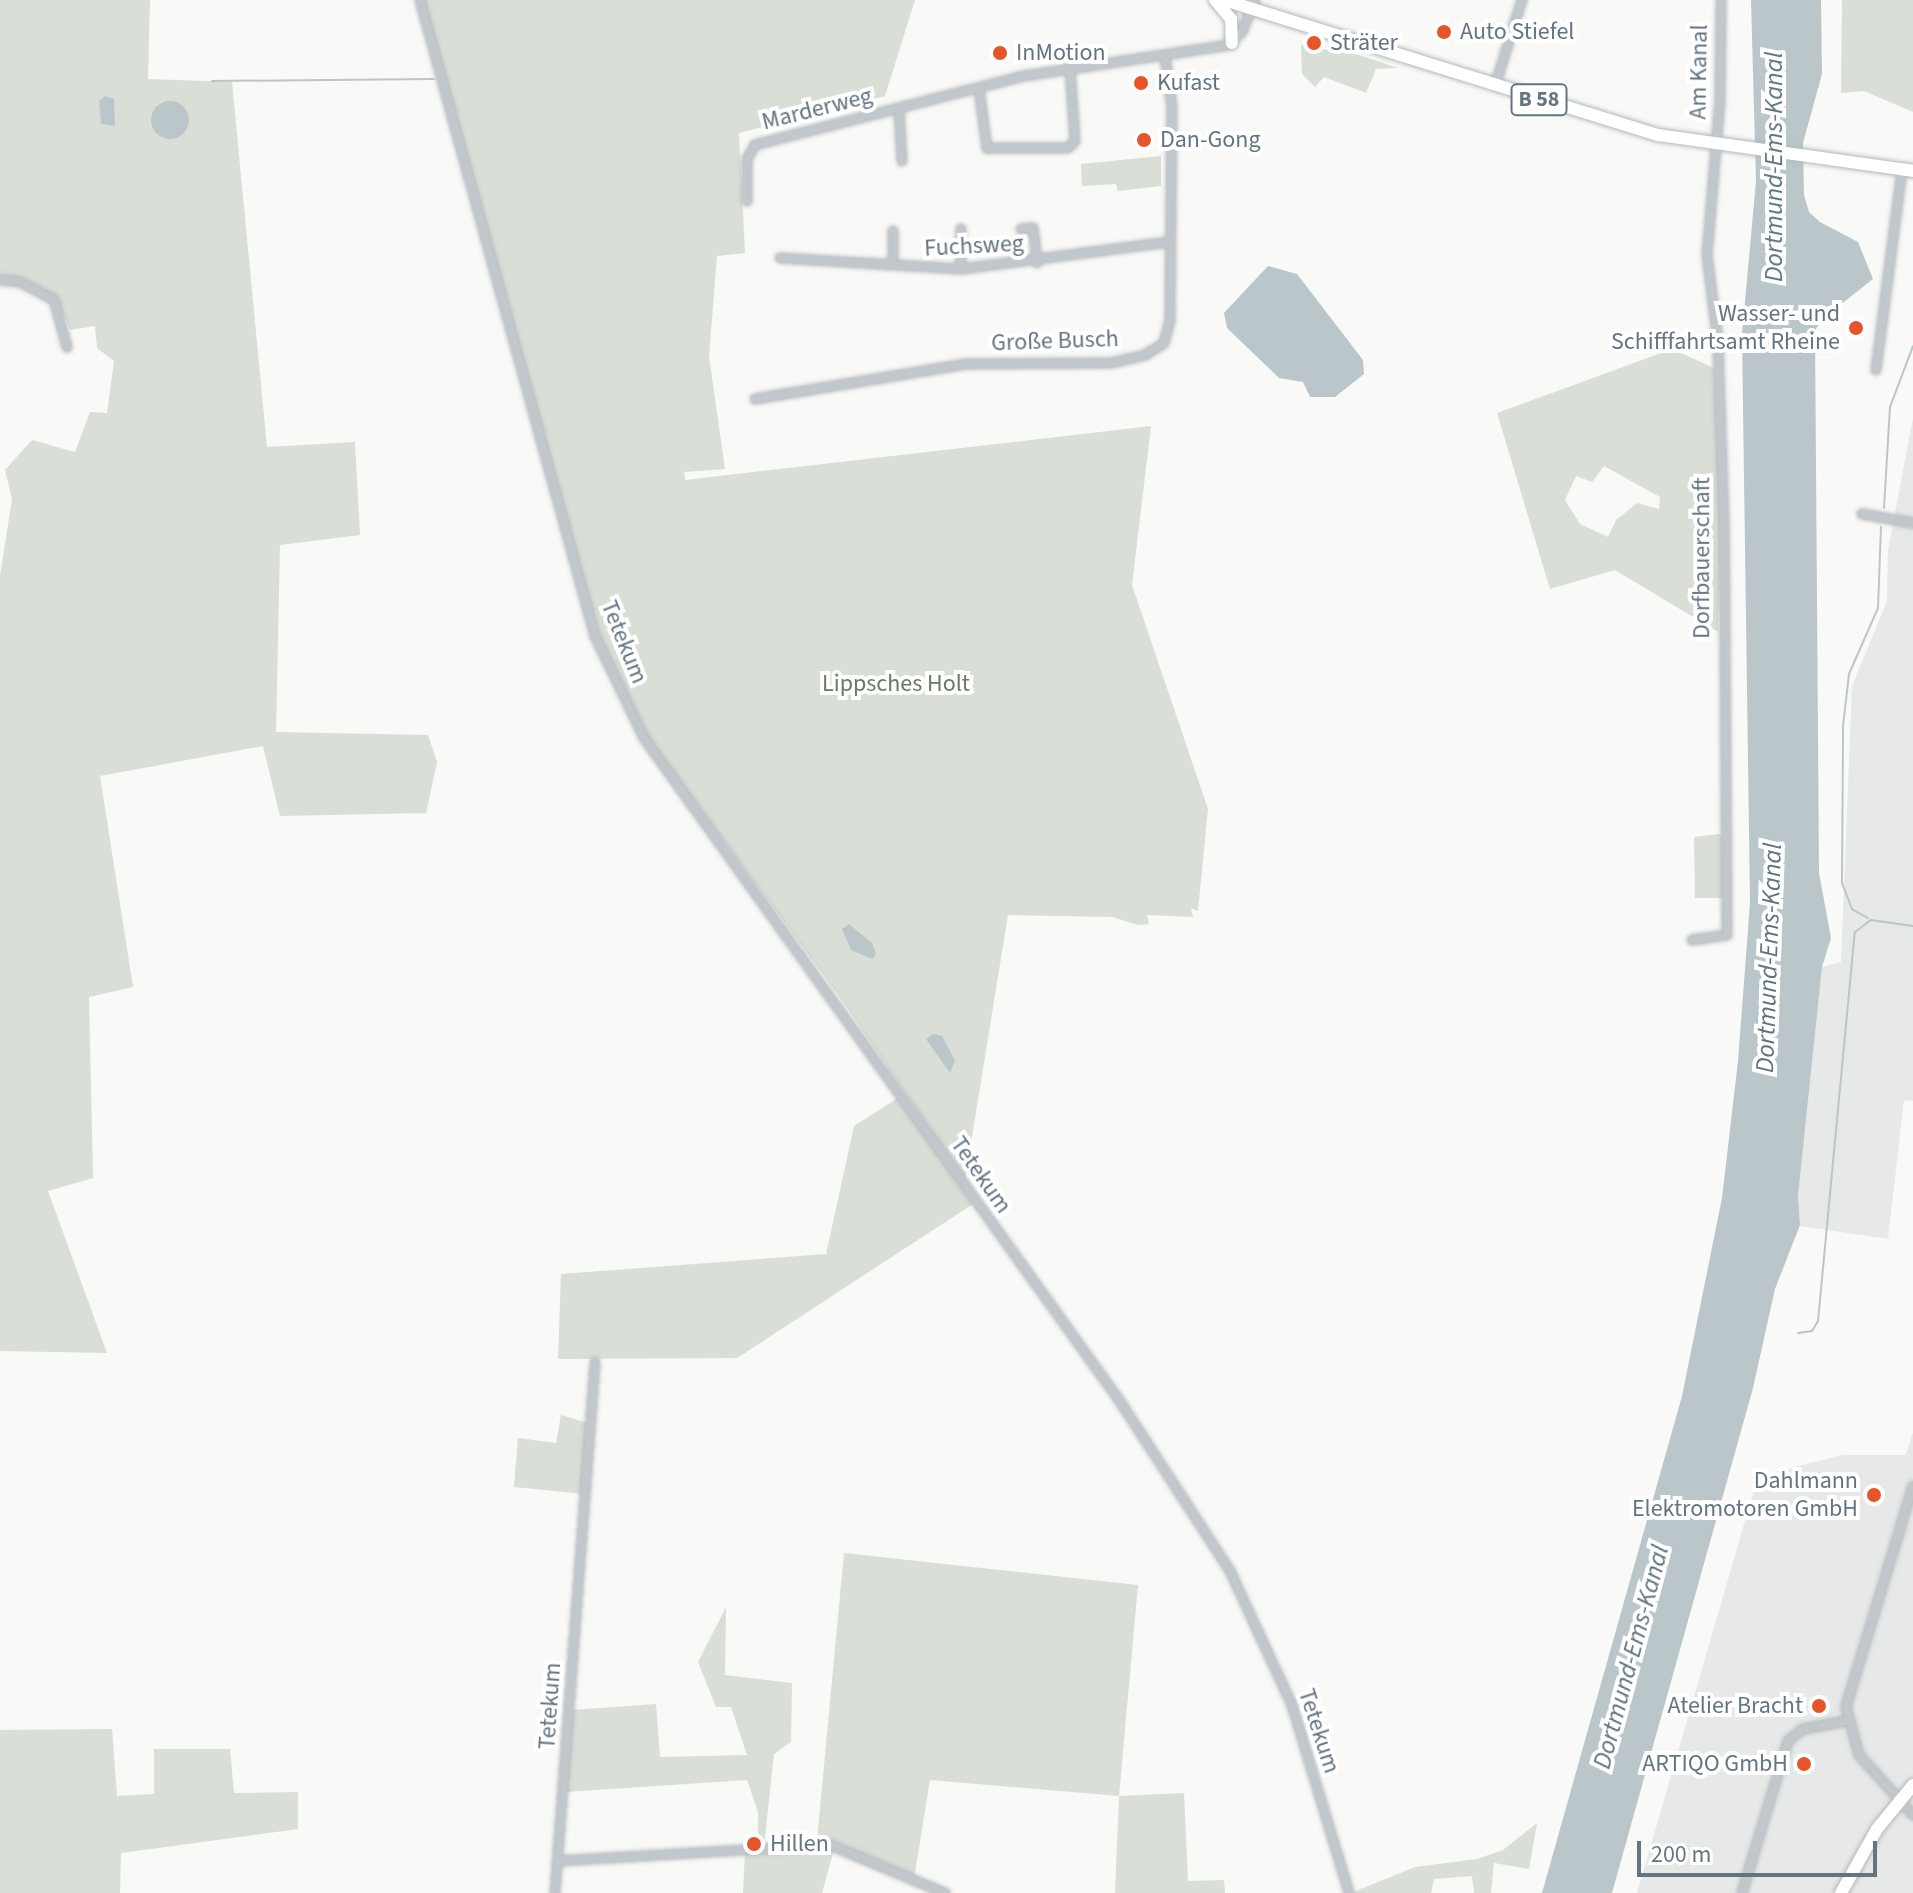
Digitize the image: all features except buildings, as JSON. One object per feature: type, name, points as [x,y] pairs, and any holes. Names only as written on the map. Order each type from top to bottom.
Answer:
[{"type":"main road","points":[[1215,0],[1231,19],[1232,43]]},
{"type":"main road","name":"B 58","points":[[1224,0],[1254,4],[1495,86],[1658,135],[1908,170]]},
{"type":"main road","points":[[1841,1893],[1898,1801],[1913,1785]]},
{"type":"street","name":"Tetekum","points":[[420,0],[595,636],[644,738],[1119,1400],[1230,1571],[1292,1705],[1349,1893]]},
{"type":"street","points":[[1495,86],[1522,0]]},
{"type":"street","name":"Am Kanal","points":[[1717,144],[1721,0]]},
{"type":"street","points":[[1232,43],[1254,4]]},
{"type":"street","name":"Marderweg","points":[[747,201],[747,159],[755,145],[1070,68],[1232,43]]},
{"type":"street","name":"Große Busch","points":[[755,399],[966,364],[1111,363],[1145,355],[1164,343],[1170,321],[1172,107],[1165,55]]},
{"type":"street","points":[[979,89],[987,148],[1068,148],[1075,141],[1070,68]]},
{"type":"street","name":"Marderweg","points":[[899,109],[902,161]]},
{"type":"street","name":"Dorfbauerschaft","points":[[1692,940],[1727,935],[1723,509],[1718,342],[1707,255],[1717,144]]},
{"type":"street","points":[[1876,370],[1908,170]]},
{"type":"street","points":[[1021,229],[1033,228],[1037,263]]},
{"type":"street","points":[[961,229],[961,269]]},
{"type":"street","points":[[893,231],[893,265]]},
{"type":"street","name":"Fuchsweg","points":[[780,258],[961,269],[1037,263],[1169,242]]},
{"type":"street","points":[[0,280],[20,282],[54,300],[67,347]]},
{"type":"street","points":[[1862,514],[1913,523]]},
{"type":"street","name":"Tetekum","points":[[555,1893],[595,1363]]},
{"type":"street","points":[[1913,1486],[1852,1675],[1846,1721],[1859,1755],[1913,1815]]},
{"type":"street","points":[[1742,1893],[1788,1741],[1803,1729],[1846,1721]]},
{"type":"street","points":[[558,1861],[830,1845],[945,1893]]},
{"type":"shaded area","points":[[1913,418],[1913,1101],[1904,1100],[1888,1239],[1800,1226],[1798,1196],[1822,967],[1841,962],[1852,686],[1887,601],[1888,550]]},
{"type":"shaded area","points":[[1913,1432],[1913,1893],[1637,1893],[1758,1476],[1843,1455],[1906,1455]]},
{"type":"green space","points":[[0,0],[150,0],[148,79],[232,82],[267,447],[355,442],[360,535],[280,545],[276,732],[428,735],[437,762],[426,813],[280,816],[263,746],[100,776],[133,987],[89,997],[93,1178],[48,1191],[107,1353],[0,1351],[0,576],[12,499],[5,470],[32,440],[75,452],[90,412],[107,413],[114,361],[97,348],[95,326],[70,330],[56,298],[37,286],[0,278]]},
{"type":"green space","name":"Lippsches Holt","points":[[420,0],[915,0],[885,96],[739,133],[745,253],[717,256],[709,356],[725,469],[684,472],[685,480],[1151,426],[1132,585],[1208,809],[1198,911],[1191,908],[1193,917],[1147,915],[1149,924],[1138,925],[1112,917],[1008,915],[965,1180],[838,995],[647,737],[598,636]]},
{"type":"green space","points":[[1842,0],[1913,0],[1913,112],[1864,91],[1841,93]]},
{"type":"green space","points":[[1301,45],[1359,55],[1398,68],[1376,69],[1366,93],[1324,77],[1315,87],[1302,74]]},
{"type":"green space","points":[[1161,156],[1161,186],[1118,191],[1116,184],[1082,186],[1081,164]]},
{"type":"green space","points":[[1672,349],[1714,368],[1721,526],[1718,632],[1615,570],[1550,589],[1497,413]],"holes":[[[1604,466],[1660,497],[1659,509],[1637,503],[1616,520],[1608,537],[1580,524],[1565,500],[1576,476],[1592,482]]]},
{"type":"green space","points":[[1719,834],[1725,837],[1726,898],[1695,898],[1694,837]]},
{"type":"green space","points":[[898,1098],[973,1204],[737,1358],[558,1359],[561,1274],[826,1254],[854,1126]]},
{"type":"green space","points":[[561,1415],[588,1423],[583,1494],[514,1487],[518,1438],[556,1443]]},
{"type":"green space","points":[[844,1553],[1138,1585],[1119,1796],[930,1780],[914,1879],[835,1846],[822,1893],[743,1893],[745,1852],[815,1847]]},
{"type":"green space","points":[[726,1607],[725,1675],[792,1683],[791,1742],[774,1754],[764,1847],[758,1848],[758,1812],[747,1780],[565,1792],[572,1710],[656,1704],[660,1757],[747,1755],[731,1707],[716,1707],[698,1662]]},
{"type":"green space","points":[[112,1729],[117,1796],[154,1794],[154,1749],[230,1749],[234,1793],[298,1792],[298,1829],[121,1853],[120,1893],[0,1893],[0,1730]]},
{"type":"green space","points":[[1184,1793],[1188,1881],[1224,1880],[1225,1893],[1115,1893],[1119,1796]]},
{"type":"green space","points":[[1537,1823],[1529,1869],[1494,1863],[1491,1893],[1474,1893],[1472,1876],[1434,1879],[1431,1893],[1351,1893],[1415,1867],[1477,1859],[1503,1850]]},
{"type":"water","name":"Dortmund-Ems-Kanal","points":[[1751,0],[1821,0],[1822,74],[1803,143],[1804,195],[1809,212],[1820,222],[1858,242],[1873,279],[1821,320],[1815,331],[1819,873],[1831,938],[1822,967],[1798,1196],[1800,1225],[1775,1289],[1753,1388],[1612,1893],[1542,1893],[1682,1396],[1722,1198],[1738,1061],[1750,903],[1742,334],[1756,181]]},
{"type":"water","points":[[105,96],[114,99],[115,126],[101,124],[99,101]]},
{"type":"water","points":[[170,101],[184,106],[189,120],[184,134],[170,139],[156,134],[151,120],[156,106]]},
{"type":"water","points":[[1268,266],[1297,274],[1363,360],[1364,374],[1335,397],[1310,397],[1303,382],[1279,378],[1227,328],[1224,313]]},
{"type":"water","points":[[849,924],[872,943],[876,954],[872,959],[851,950],[842,929]]},
{"type":"water","points":[[934,1034],[942,1036],[955,1061],[950,1073],[926,1039]]},
{"type":"waterway","points":[[212,81],[434,79]]},
{"type":"waterway","points":[[1884,508],[1890,407],[1913,346]]},
{"type":"waterway","points":[[1868,918],[1852,909],[1842,883],[1843,726],[1849,674],[1878,608],[1881,527]]},
{"type":"waterway","points":[[1798,1333],[1812,1331],[1818,1321],[1855,932],[1871,920],[1913,926]]},
{"type":"place","name":"Auto Stiefel","points":[[1444,32]]},
{"type":"place","name":"Sträter","points":[[1314,43]]},
{"type":"place","name":"InMotion","points":[[1000,53]]},
{"type":"place","name":"Kufast","points":[[1141,83]]},
{"type":"place","name":"Dan-Gong","points":[[1144,140]]},
{"type":"place","name":"Wasser- und Schifffahrtsamt Rheine","points":[[1856,328]]},
{"type":"place","name":"Dahlmann Elektromotoren GmbH","points":[[1874,1495]]},
{"type":"place","name":"Atelier Bracht","points":[[1819,1706]]},
{"type":"place","name":"ARTIQO GmbH","points":[[1804,1764]]},
{"type":"place","name":"Hillen","points":[[754,1844]]}]
